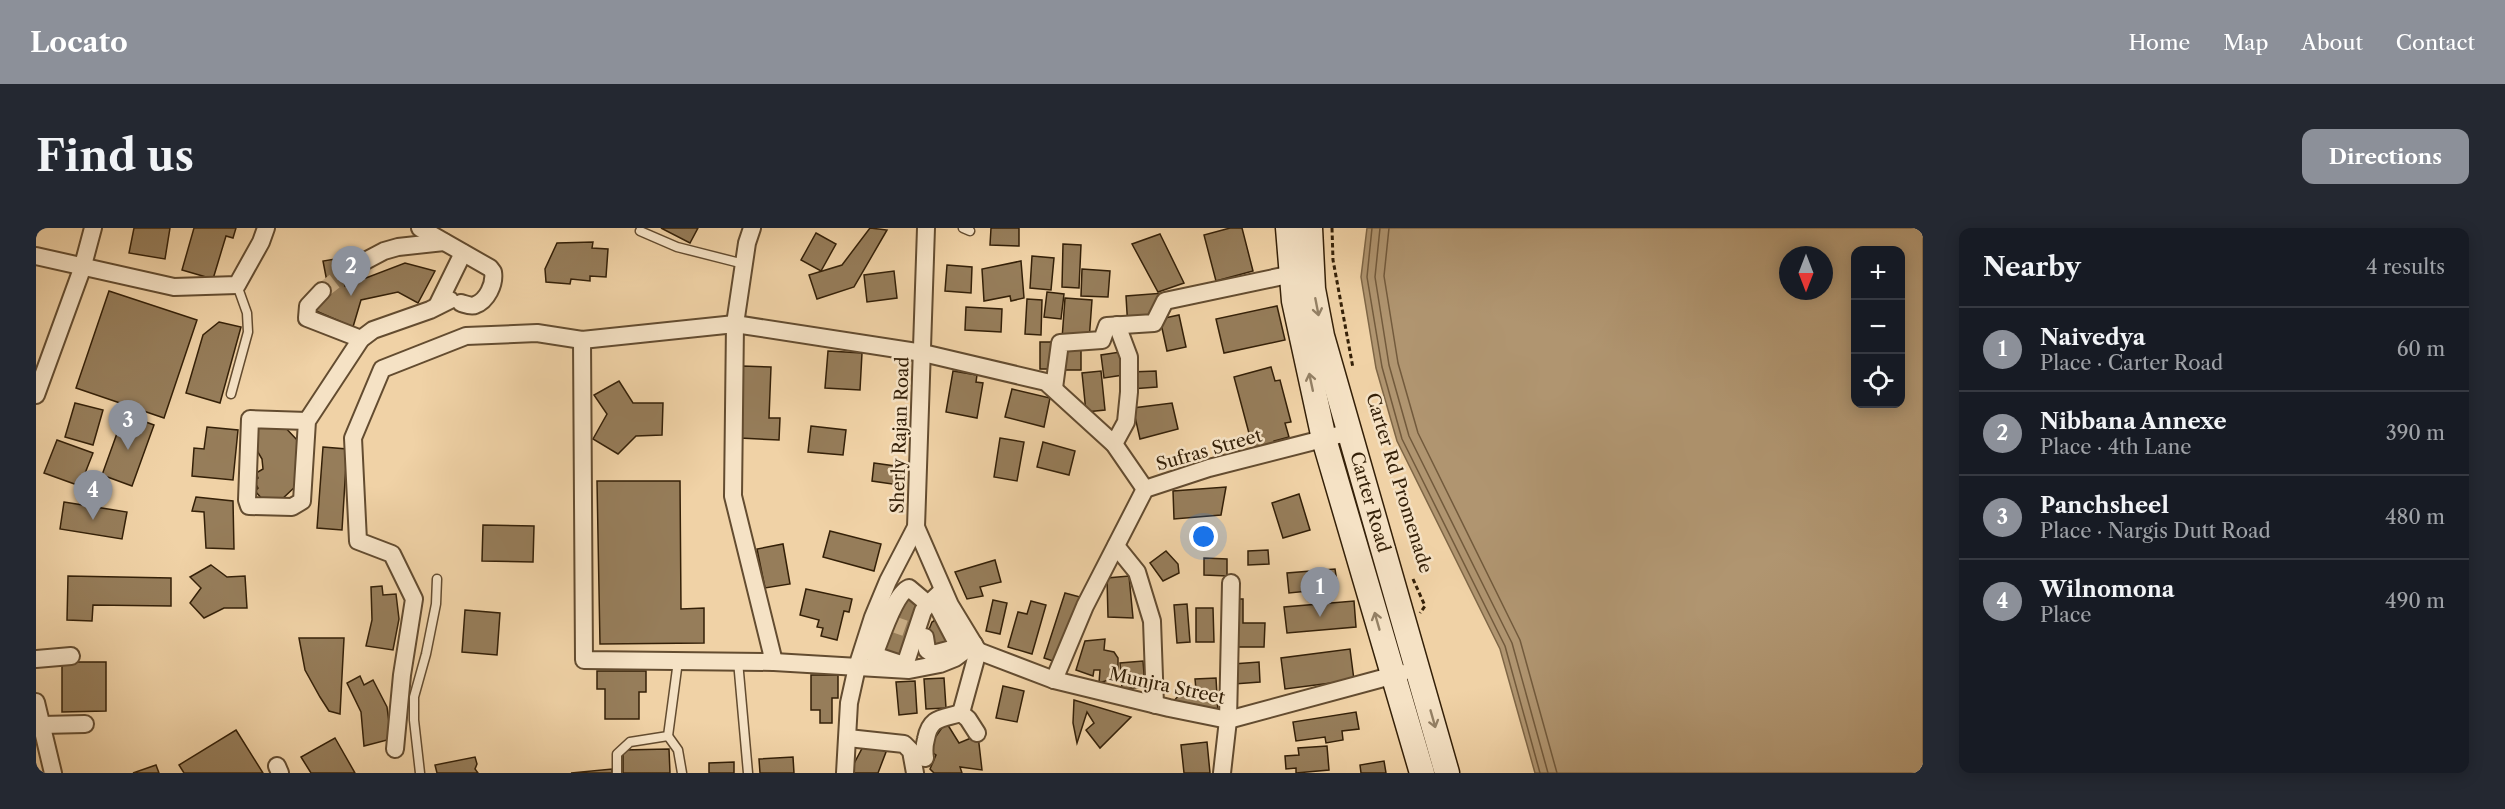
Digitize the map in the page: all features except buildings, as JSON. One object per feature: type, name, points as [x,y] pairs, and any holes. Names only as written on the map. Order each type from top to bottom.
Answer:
[{"type":"main road","name":"Carter Road","points":[[1288,228],[1302,272],[1313,289],[1322,336],[1447,773]]},
{"type":"main road","name":"Carter Road","points":[[1310,228],[1294,301],[1324,439],[1422,773]]},
{"type":"street","points":[[36,395],[82,268],[93,228]]},
{"type":"street","points":[[36,256],[174,287],[237,285],[261,242],[266,228]]},
{"type":"street","points":[[307,421],[252,418],[249,421],[247,500],[249,506],[292,507],[300,505],[307,421],[361,339],[373,330],[449,303],[474,306],[492,288],[494,276],[490,268],[420,228]]},
{"type":"street","points":[[752,228],[747,243],[735,324],[733,496],[774,662]]},
{"type":"street","name":"Sherly Rajan Road","points":[[845,773],[849,703],[864,658],[884,620],[888,581],[916,527],[926,228]]},
{"type":"street","points":[[350,269],[398,246],[444,242]]},
{"type":"street","points":[[449,303],[463,253]]},
{"type":"street","points":[[1054,388],[1060,343],[1102,340],[1107,326],[1154,323],[1165,301],[1302,272]]},
{"type":"street","points":[[322,291],[308,306],[307,318],[361,339]]},
{"type":"street","points":[[395,749],[402,675],[414,599],[392,554],[358,541],[352,438],[382,369],[466,336],[537,333],[582,340],[735,324],[923,353],[1046,382],[1114,444],[1145,489]]},
{"type":"street","points":[[1114,444],[1126,422],[1129,392],[1129,357],[1117,325]]},
{"type":"street","points":[[582,340],[584,660],[774,662],[864,658],[904,663],[918,633],[923,611],[938,605]]},
{"type":"street","name":"Sufras Street","points":[[1054,680],[1085,606],[1145,489],[1209,468],[1350,432]]},
{"type":"street","points":[[916,527],[938,605],[970,652],[961,713]]},
{"type":"street","points":[[1116,546],[1137,572],[1152,621],[1155,705]]},
{"type":"street","points":[[888,581],[904,590]]},
{"type":"street","points":[[1222,773],[1228,720],[1231,583]]},
{"type":"street","points":[[884,620],[904,590],[909,588],[938,605]]},
{"type":"street","points":[[918,633],[927,650],[933,654],[970,652]]},
{"type":"street","points":[[864,658],[909,670],[940,664],[970,652]]},
{"type":"street","name":"Munjra Street","points":[[970,652],[1054,680],[1228,720],[1393,677],[1418,666]]},
{"type":"street","points":[[36,659],[71,656]]},
{"type":"street","points":[[36,702],[54,773]]},
{"type":"street","points":[[961,713],[977,733]]},
{"type":"street","points":[[925,758],[924,746],[930,724],[961,713]]},
{"type":"street","points":[[42,725],[85,724]]},
{"type":"street","points":[[848,738],[904,744],[911,751],[915,773]]},
{"type":"lane","points":[[640,231],[677,247],[744,264]]},
{"type":"lane","points":[[231,394],[248,332],[247,313],[237,285]]},
{"type":"lane","points":[[420,773],[414,720],[414,697],[436,604],[437,579]]},
{"type":"lane","points":[[678,661],[668,736],[678,750],[683,767],[682,773]]},
{"type":"lane","points":[[738,661],[748,773]]},
{"type":"lane","points":[[617,773],[617,754],[630,742],[668,736]]},
{"type":"path","name":"Carter Rd Promenade","points":[[1332,228],[1333,260],[1354,374]]},
{"type":"path","name":"Carter Rd Promenade","points":[[1412,576],[1425,606],[1420,613],[1423,624]]},
{"type":"water","points":[[1367,228],[1923,228],[1923,773],[1535,773],[1500,649],[1397,441],[1376,368],[1361,277]]},
{"type":"tunnel","points":[[322,291],[350,269]]},
{"type":"tunnel","points":[[890,623],[913,631]]},
{"type":"place","name":"Nibbana Annexe","points":[[351,296]]},
{"type":"place","name":"Panchsheel","points":[[128,450]]},
{"type":"place","name":"Wilnomona","points":[[93,520]]},
{"type":"place","name":"Naivedya","points":[[1320,617]]}]
